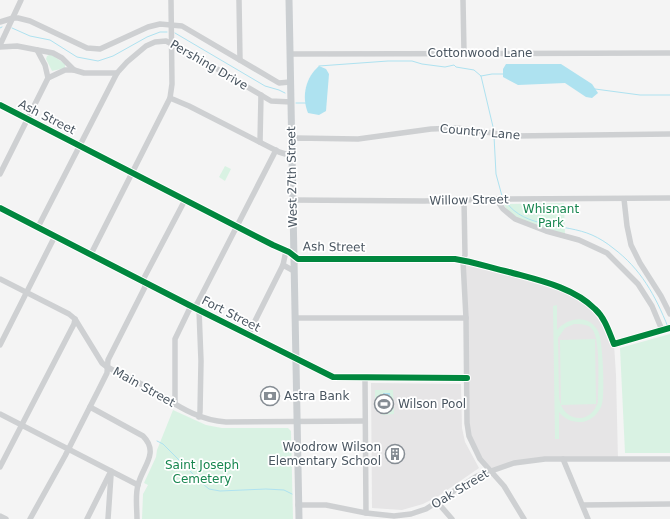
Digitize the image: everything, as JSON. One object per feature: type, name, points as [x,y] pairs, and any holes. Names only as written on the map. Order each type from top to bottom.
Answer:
[{"type":"main road","name":"West 27th Street","points":[[289,0],[298,519]]},
{"type":"street","points":[[21,0],[0,46],[17,46],[53,53],[66,61],[74,70]]},
{"type":"street","points":[[91,254],[131,172],[170,98],[172,84],[171,0]]},
{"type":"street","points":[[240,0],[240,60]]},
{"type":"street","points":[[463,0],[464,52]]},
{"type":"street","points":[[0,22],[12,18],[30,22],[87,48],[95,49],[100,49],[148,27],[160,24],[182,26],[279,82],[290,82]]},
{"type":"street","name":"Pershing Drive","points":[[38,227],[117,73],[126,62],[146,46],[155,42],[166,41],[197,57],[271,101],[291,102]]},
{"type":"street","points":[[37,50],[45,65],[48,78]]},
{"type":"street","name":"Cottonwood Lane","points":[[290,54],[464,52],[670,53]]},
{"type":"street","points":[[0,174],[48,78],[65,70],[74,70],[84,73],[117,73]]},
{"type":"street","points":[[260,142],[262,95]]},
{"type":"street","points":[[170,98],[276,150],[292,156]]},
{"type":"street","name":"Ash Street","points":[[0,105],[286,251],[298,259],[456,259],[528,278],[569,291],[595,309],[606,324],[614,344],[670,328]]},
{"type":"street","name":"Country Lane","points":[[292,139],[358,138],[431,128],[457,128],[514,136],[670,134]]},
{"type":"street","points":[[199,417],[201,361],[196,308],[276,150]]},
{"type":"street","name":"Willow Street","points":[[292,200],[670,198]]},
{"type":"street","points":[[497,199],[503,209],[515,219],[579,240],[607,253],[638,284],[652,306],[662,330]]},
{"type":"street","points":[[624,199],[631,245],[640,263],[662,296],[670,314]]},
{"type":"street","points":[[30,519],[107,373],[108,360],[145,287],[144,278],[185,200]]},
{"type":"street","points":[[464,200],[464,261],[469,436],[480,459],[504,486],[524,519]]},
{"type":"street","name":"Fort Street","points":[[0,208],[333,377],[467,378]]},
{"type":"street","points":[[0,345],[55,236]]},
{"type":"street","points":[[248,335],[283,265],[286,251]]},
{"type":"street","points":[[283,265],[294,271]]},
{"type":"street","name":"Main Street","points":[[0,279],[69,314],[75,319],[102,363],[107,367],[144,385],[199,417],[213,421],[226,422],[365,421]]},
{"type":"street","points":[[175,404],[174,339],[189,310],[196,308]]},
{"type":"street","points":[[294,318],[466,318]]},
{"type":"street","points":[[0,467],[74,324],[75,319]]},
{"type":"street","points":[[365,378],[365,421],[369,513],[375,519]]},
{"type":"street","points":[[90,407],[142,436],[148,441],[150,457],[138,485],[137,519]]},
{"type":"street","points":[[0,414],[138,485]]},
{"type":"street","name":"Oak Street","points":[[298,506],[326,505],[394,518],[426,510],[477,476],[514,463],[545,459],[670,459]]},
{"type":"street","points":[[563,459],[588,519]]},
{"type":"street","points":[[87,519],[111,471]]},
{"type":"street","points":[[108,519],[111,471]]},
{"type":"street","points":[[438,503],[452,519]]},
{"type":"street","points":[[583,505],[670,504]]},
{"type":"street","points":[[0,516],[6,519]]},
{"type":"shaded area","points":[[463,261],[569,291],[595,309],[614,344],[618,460],[545,459],[490,471],[480,459],[469,436]]},
{"type":"shaded area","points":[[371,383],[461,384],[462,428],[465,442],[479,468],[437,497],[423,504],[402,510],[372,508]]},
{"type":"green space","points":[[49,55],[52,55],[65,64],[65,68],[52,71],[46,59]]},
{"type":"green space","points":[[225,166],[231,169],[225,181],[219,177]]},
{"type":"green space","name":"Whisnant Park","points":[[564,203],[565,234],[523,221],[516,217],[504,205],[505,204]]},
{"type":"green space","points":[[557,305],[557,330],[567,322],[578,319],[589,322],[594,326],[600,336],[603,367],[603,398],[599,411],[594,417],[584,422],[568,419],[559,412],[559,439],[555,439],[553,306]],"holes":[[[574,324],[588,326],[592,329],[595,334],[598,353],[598,402],[594,410],[583,418],[571,416],[566,412],[561,406],[559,398],[558,338],[565,328]]]},
{"type":"green space","points":[[670,334],[670,453],[625,453],[620,348]]},
{"type":"green space","points":[[595,339],[596,404],[561,405],[560,340]]},
{"type":"green space","name":"Wilson Pool","points":[[375,390],[393,390],[394,414],[382,415],[382,408],[375,408]]},
{"type":"green space","name":"Saint Joseph Cemetery","points":[[173,410],[206,425],[222,428],[288,428],[291,431],[293,519],[142,519],[143,494],[148,485],[144,483],[156,457],[157,450]]},
{"type":"water","points":[[506,64],[561,64],[592,84],[598,93],[592,98],[586,97],[565,83],[518,85],[503,77],[503,69]]},
{"type":"water","points":[[319,66],[326,69],[329,74],[326,111],[319,115],[308,113],[305,94],[308,81]]},
{"type":"water","points":[[383,393],[390,393],[391,408],[383,408]]},
{"type":"waterway","points":[[12,28],[30,36],[50,40],[77,57],[98,61],[113,56],[147,37],[160,32],[167,32]]},
{"type":"waterway","points":[[175,33],[265,86],[285,93]]},
{"type":"waterway","points":[[319,66],[388,61],[412,61],[445,67],[454,65],[456,67],[474,70],[481,76],[494,131]]},
{"type":"waterway","points":[[481,76],[503,74]]},
{"type":"waterway","points":[[595,89],[640,95],[670,95]]},
{"type":"waterway","points":[[296,103],[306,103]]},
{"type":"waterway","points":[[494,136],[496,174],[502,196]]},
{"type":"waterway","points":[[506,202],[514,211],[524,217],[546,224],[581,231],[592,235],[611,246],[632,265],[646,283],[658,304],[668,327]]},
{"type":"waterway","points":[[157,441],[163,444],[198,479]]},
{"type":"waterway","points":[[203,484],[209,489],[220,491],[266,489],[284,490],[292,494]]},
{"type":"cycle path","points":[[0,105],[289,252],[298,259],[462,260],[543,281],[576,295],[595,309],[606,325],[614,344],[670,328]]},
{"type":"cycle path","points":[[0,208],[333,377],[467,378]]},
{"type":"place","name":"Astra Bank","points":[[270,396]]},
{"type":"place","name":"Wilson Pool","points":[[384,404]]},
{"type":"place","name":"Woodrow Wilson Elementary School","points":[[395,454]]}]
